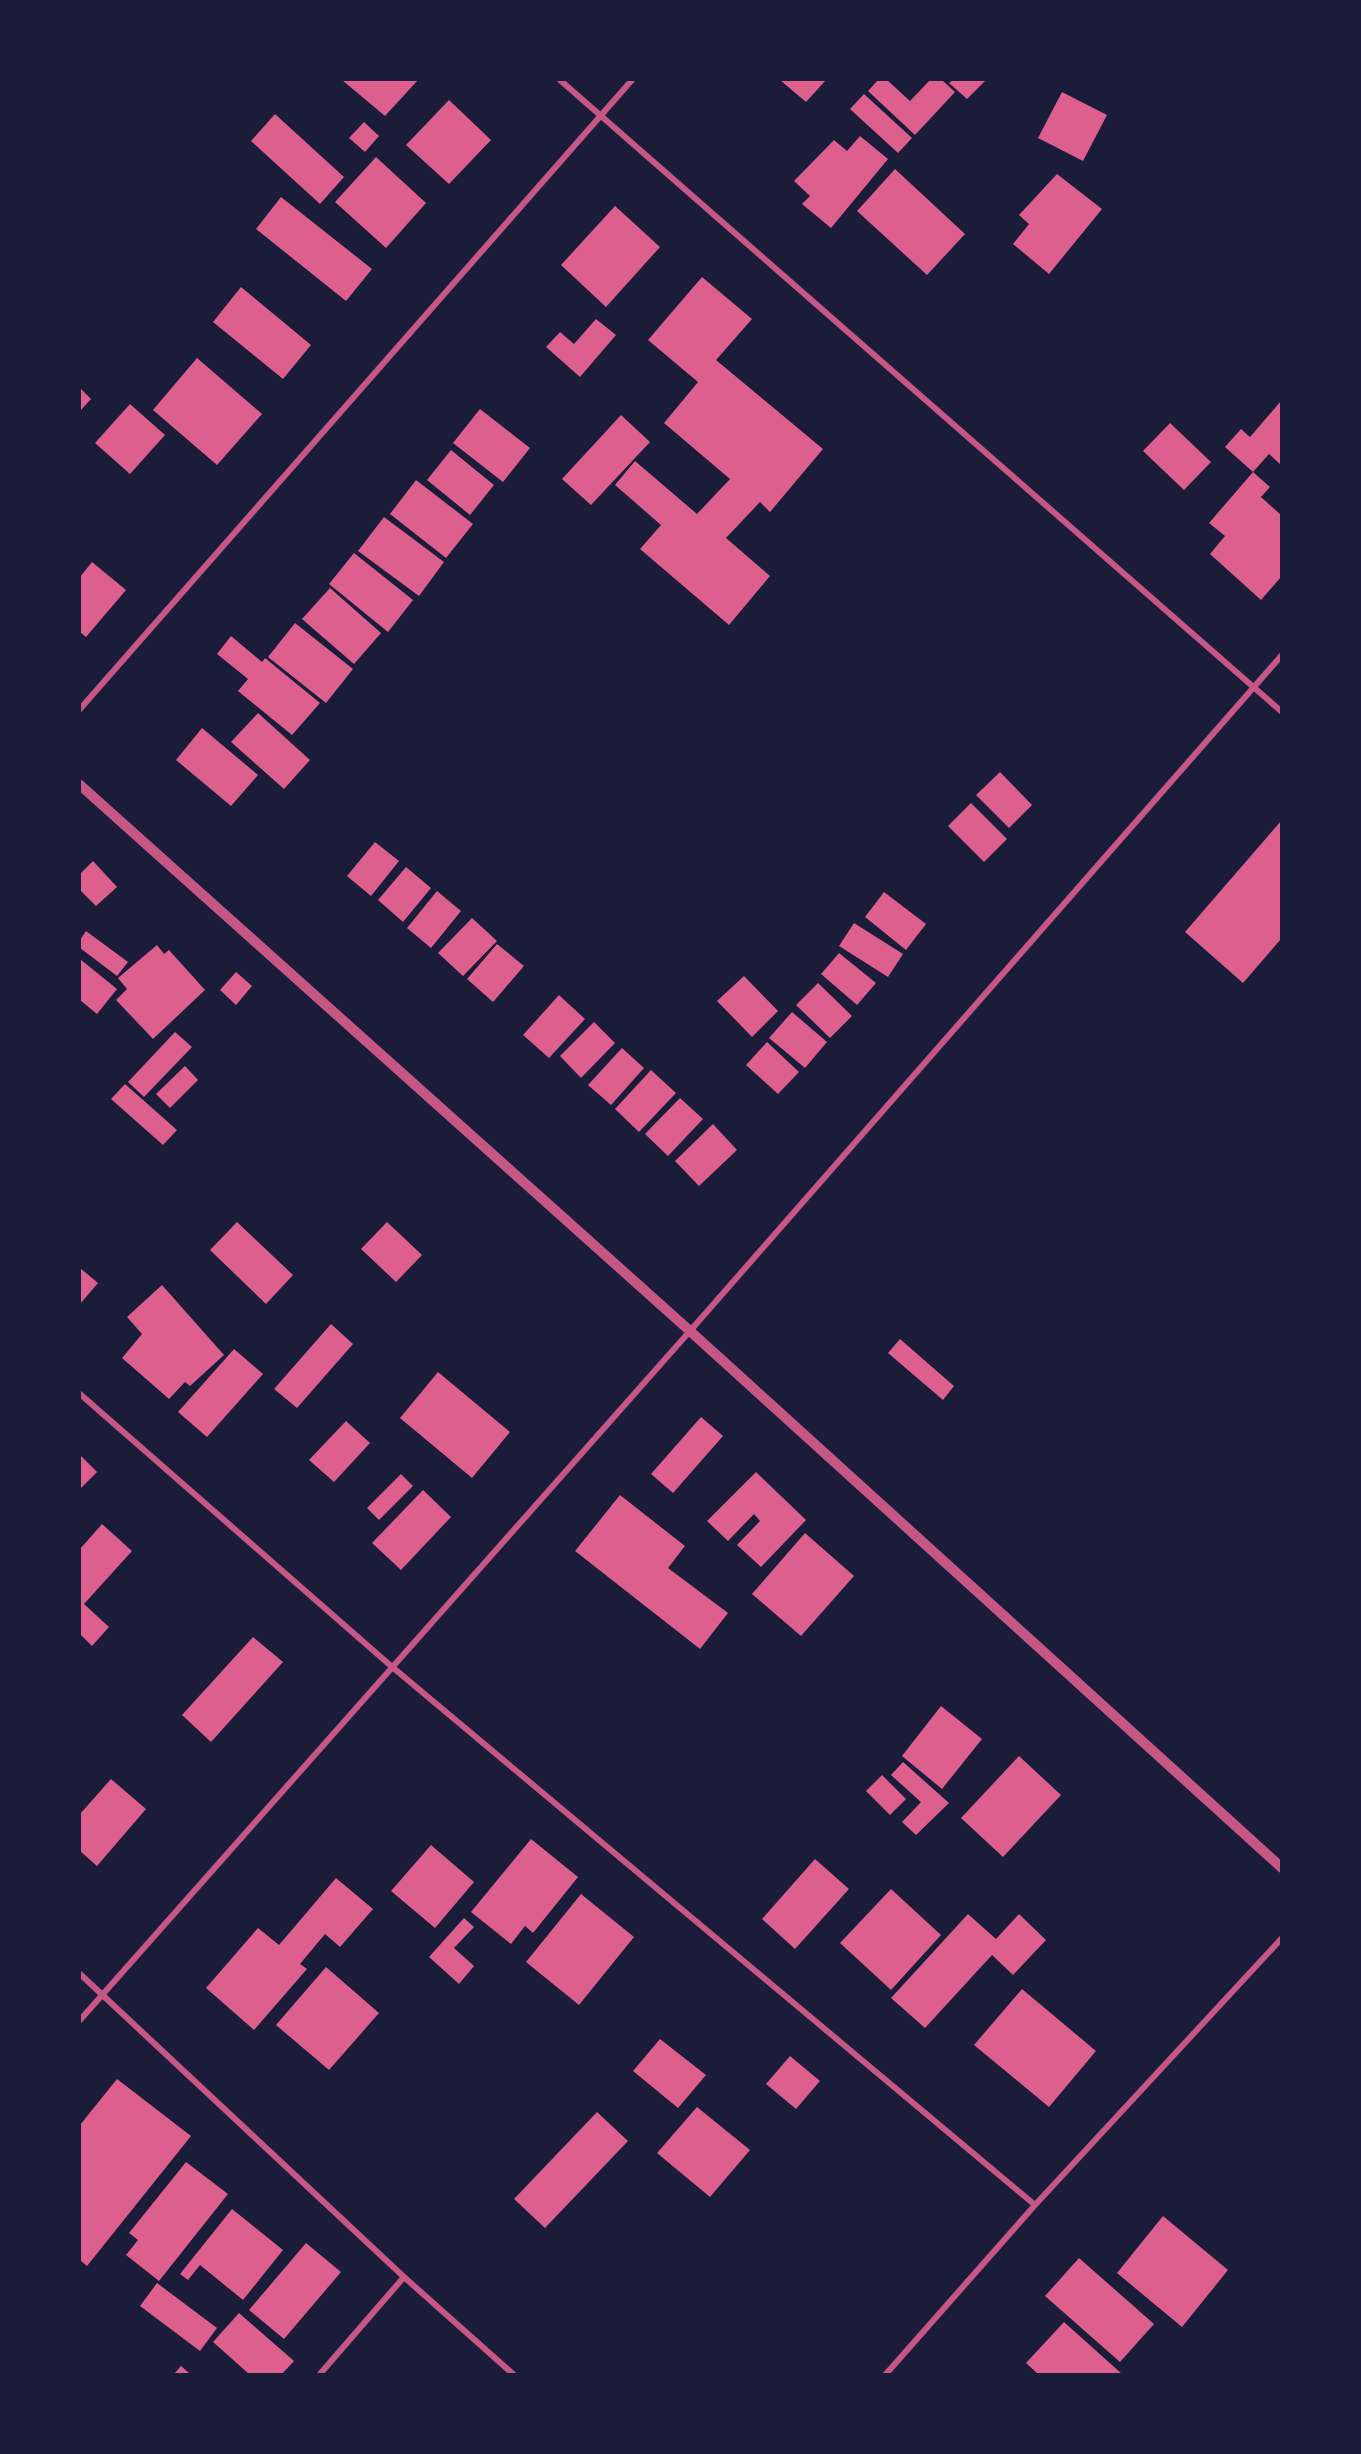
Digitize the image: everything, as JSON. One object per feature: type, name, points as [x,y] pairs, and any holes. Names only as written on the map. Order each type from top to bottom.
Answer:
[{"type":"street","points":[[560,80],[1281,712]]},
{"type":"street","points":[[80,709],[632,80]]},
{"type":"street","points":[[80,2020],[391,1666],[690,1331],[1281,655]]},
{"type":"street","points":[[80,785],[690,1331],[1281,1868]]},
{"type":"street","points":[[80,1394],[391,1666],[1035,2205]]},
{"type":"street","points":[[886,2374],[1035,2205],[1281,1938]]},
{"type":"street","points":[[80,1974],[404,2277],[513,2374]]},
{"type":"street","points":[[320,2374],[404,2277]]},
{"type":"building","points":[[342,80],[418,80],[385,116]]},
{"type":"building","points":[[780,80],[826,80],[806,102]]},
{"type":"building","points":[[878,80],[887,80],[910,101],[930,80],[942,80],[955,92],[915,135],[868,91]]},
{"type":"building","points":[[953,80],[986,80],[967,99],[949,83]]},
{"type":"building","points":[[1062,92],[1107,115],[1083,161],[1038,138]]},
{"type":"building","points":[[864,94],[912,138],[898,153],[850,109]]},
{"type":"building","points":[[449,100],[491,140],[449,184],[406,145]]},
{"type":"building","points":[[275,114],[344,177],[320,204],[251,141]]},
{"type":"building","points":[[364,122],[379,136],[365,152],[349,138]]},
{"type":"building","points":[[860,136],[888,159],[831,228],[802,204],[810,196],[794,181],[834,140],[847,151]]},
{"type":"building","points":[[376,157],[426,203],[386,248],[335,202]]},
{"type":"building","points":[[895,169],[965,234],[927,275],[857,211]]},
{"type":"building","points":[[1057,174],[1102,209],[1049,274],[1013,244],[1029,224],[1019,215]]},
{"type":"building","points":[[281,197],[372,269],[346,301],[256,229]]},
{"type":"building","points":[[615,206],[660,247],[606,307],[561,265]]},
{"type":"building","points":[[702,277],[752,319],[716,360],[823,449],[770,512],[760,502],[726,538],[770,576],[729,625],[640,549],[661,525],[615,485],[635,461],[697,514],[730,479],[664,423],[698,382],[648,340]]},
{"type":"building","points":[[241,287],[311,345],[283,379],[213,322]]},
{"type":"building","points":[[596,319],[616,335],[580,377],[546,347],[560,332],[574,344]]},
{"type":"building","points":[[197,358],[262,414],[217,465],[153,410]]},
{"type":"building","points":[[80,388],[91,399],[80,411]]},
{"type":"building","points":[[1281,401],[1281,465],[1269,454],[1253,472],[1225,447],[1241,429],[1250,437]]},
{"type":"building","points":[[130,404],[165,435],[130,474],[95,443]]},
{"type":"building","points":[[480,409],[530,448],[503,482],[453,443]]},
{"type":"building","points":[[621,415],[650,442],[591,505],[562,479]]},
{"type":"building","points":[[1170,423],[1211,462],[1184,490],[1143,451]]},
{"type":"building","points":[[451,450],[494,485],[470,515],[427,480]]},
{"type":"building","points":[[1253,472],[1270,487],[1261,497],[1281,515],[1281,577],[1261,600],[1210,554],[1225,536],[1209,523]]},
{"type":"building","points":[[416,480],[473,524],[446,558],[390,514]]},
{"type":"building","points":[[384,517],[444,562],[419,596],[358,551]]},
{"type":"building","points":[[354,553],[413,600],[388,632],[329,584]]},
{"type":"building","points":[[92,562],[126,590],[86,637],[80,632],[80,577]]},
{"type":"building","points":[[330,588],[381,633],[354,664],[302,619]]},
{"type":"building","points":[[295,623],[353,669],[326,703],[268,657]]},
{"type":"building","points":[[231,636],[262,662],[265,658],[320,703],[292,735],[238,691],[248,679],[217,654]]},
{"type":"building","points":[[258,713],[310,760],[284,789],[231,742]]},
{"type":"building","points":[[202,728],[258,775],[231,806],[176,760]]},
{"type":"building","points":[[1000,772],[1032,805],[1009,828],[976,795]]},
{"type":"building","points":[[971,803],[1007,839],[984,862],[948,826]]},
{"type":"building","points":[[1281,821],[1281,939],[1243,983],[1185,932]]},
{"type":"building","points":[[375,842],[399,861],[371,896],[347,876]]},
{"type":"building","points":[[93,861],[117,887],[96,906],[80,890],[80,874]]},
{"type":"building","points":[[406,867],[431,888],[403,922],[378,900]]},
{"type":"building","points":[[437,891],[461,911],[431,948],[407,928]]},
{"type":"building","points":[[884,892],[926,924],[906,950],[865,917]]},
{"type":"building","points":[[472,918],[497,941],[463,976],[438,953]]},
{"type":"building","points":[[854,923],[903,954],[888,977],[839,946]]},
{"type":"building","points":[[86,931],[128,962],[117,976],[80,948],[80,940]]},
{"type":"building","points":[[497,944],[524,966],[493,1002],[467,979]]},
{"type":"building","points":[[157,945],[164,954],[169,950],[205,990],[153,1039],[116,1000],[127,989],[118,978]]},
{"type":"building","points":[[839,953],[876,983],[857,1005],[821,974]]},
{"type":"building","points":[[80,959],[117,989],[97,1014],[80,1000]]},
{"type":"building","points":[[236,972],[252,986],[236,1005],[220,990]]},
{"type":"building","points":[[744,976],[778,1011],[752,1037],[717,1001]]},
{"type":"building","points":[[818,983],[852,1016],[830,1038],[796,1005]]},
{"type":"building","points":[[559,995],[585,1019],[549,1058],[523,1035]]},
{"type":"building","points":[[792,1012],[827,1042],[805,1068],[769,1038]]},
{"type":"building","points":[[594,1022],[615,1043],[581,1078],[560,1056]]},
{"type":"building","points":[[175,1032],[192,1047],[144,1097],[128,1082]]},
{"type":"building","points":[[767,1042],[799,1072],[778,1094],[746,1065]]},
{"type":"building","points":[[622,1048],[644,1068],[611,1105],[588,1085]]},
{"type":"building","points":[[185,1066],[198,1080],[170,1108],[156,1094]]},
{"type":"building","points":[[651,1070],[676,1093],[639,1132],[615,1109]]},
{"type":"building","points":[[125,1084],[177,1130],[163,1145],[111,1099]]},
{"type":"building","points":[[680,1098],[703,1119],[668,1156],[645,1134]]},
{"type":"building","points":[[713,1124],[737,1150],[699,1186],[675,1161]]},
{"type":"building","points":[[237,1222],[293,1275],[266,1304],[210,1250]]},
{"type":"building","points":[[387,1222],[422,1255],[396,1282],[361,1249]]},
{"type":"building","points":[[80,1268],[98,1283],[80,1304]]},
{"type":"building","points":[[162,1285],[224,1355],[190,1386],[185,1382],[169,1399],[122,1358],[142,1334],[127,1317]]},
{"type":"building","points":[[331,1324],[353,1344],[297,1408],[274,1389]]},
{"type":"building","points":[[900,1339],[954,1386],[943,1400],[888,1353]]},
{"type":"building","points":[[234,1349],[263,1374],[207,1437],[178,1412]]},
{"type":"building","points":[[438,1372],[510,1432],[472,1478],[400,1418]]},
{"type":"building","points":[[701,1417],[723,1436],[673,1493],[651,1474]]},
{"type":"building","points":[[346,1421],[370,1443],[334,1482],[309,1460]]},
{"type":"building","points":[[80,1455],[97,1472],[80,1489]]},
{"type":"building","points":[[756,1472],[806,1520],[761,1567],[737,1545],[760,1521],[754,1514],[728,1541],[707,1521]]},
{"type":"building","points":[[401,1474],[413,1486],[379,1520],[367,1508]]},
{"type":"building","points":[[423,1490],[451,1517],[401,1570],[372,1543]]},
{"type":"building","points":[[620,1495],[685,1546],[668,1568],[728,1613],[700,1649],[575,1551]]},
{"type":"building","points":[[102,1524],[132,1551],[84,1604],[109,1627],[92,1646],[80,1634],[80,1549]]},
{"type":"building","points":[[805,1533],[854,1576],[801,1636],[752,1594]]},
{"type":"building","points":[[253,1637],[283,1662],[211,1742],[182,1715]]},
{"type":"building","points":[[941,1706],[982,1739],[942,1789],[902,1756]]},
{"type":"building","points":[[1019,1756],[1061,1795],[1003,1857],[961,1818]]},
{"type":"building","points":[[903,1762],[949,1803],[916,1835],[902,1822],[921,1802],[891,1775]]},
{"type":"building","points":[[882,1775],[906,1799],[890,1815],[866,1791]]},
{"type":"building","points":[[111,1779],[146,1809],[97,1866],[80,1851],[80,1814]]},
{"type":"building","points":[[531,1839],[578,1877],[533,1933],[525,1926],[511,1944],[471,1912]]},
{"type":"building","points":[[431,1845],[474,1882],[435,1928],[391,1891]]},
{"type":"building","points":[[815,1859],[849,1889],[795,1949],[762,1919]]},
{"type":"building","points":[[336,1878],[373,1909],[340,1947],[325,1934],[300,1964],[307,1969],[254,2030],[206,1988],[258,1928],[279,1945]]},
{"type":"building","points":[[891,1889],[941,1935],[891,1990],[840,1943]]},
{"type":"building","points":[[581,1894],[634,1937],[579,2005],[526,1962]]},
{"type":"building","points":[[968,1914],[996,1939],[1019,1914],[1046,1940],[1013,1975],[992,1955],[925,2028],[891,1998]]},
{"type":"building","points":[[464,1918],[474,1927],[454,1948],[474,1966],[459,1984],[429,1957]]},
{"type":"building","points":[[326,1967],[379,2013],[329,2070],[276,2025]]},
{"type":"building","points":[[1022,1989],[1096,2051],[1049,2107],[974,2045]]},
{"type":"building","points":[[660,2039],[706,2075],[678,2108],[633,2071]]},
{"type":"building","points":[[790,2056],[820,2081],[796,2109],[766,2084]]},
{"type":"building","points":[[117,2079],[191,2136],[87,2266],[80,2260],[80,2125]]},
{"type":"building","points":[[697,2107],[750,2150],[710,2197],[657,2153]]},
{"type":"building","points":[[597,2112],[628,2141],[545,2228],[514,2199]]},
{"type":"building","points":[[186,2162],[228,2194],[159,2281],[126,2255],[138,2240],[129,2233]]},
{"type":"building","points":[[232,2209],[283,2250],[243,2300],[200,2265],[188,2280],[180,2274]]},
{"type":"building","points":[[1163,2216],[1228,2270],[1182,2327],[1117,2273]]},
{"type":"building","points":[[306,2243],[341,2272],[284,2339],[249,2310]]},
{"type":"building","points":[[1079,2258],[1154,2324],[1120,2362],[1045,2296]]},
{"type":"building","points":[[157,2283],[217,2328],[200,2351],[140,2306]]},
{"type":"building","points":[[239,2313],[294,2361],[282,2374],[249,2374],[213,2342]]},
{"type":"building","points":[[1064,2322],[1122,2374],[1038,2374],[1026,2363]]},
{"type":"building","points":[[181,2366],[190,2374],[174,2374]]}]
